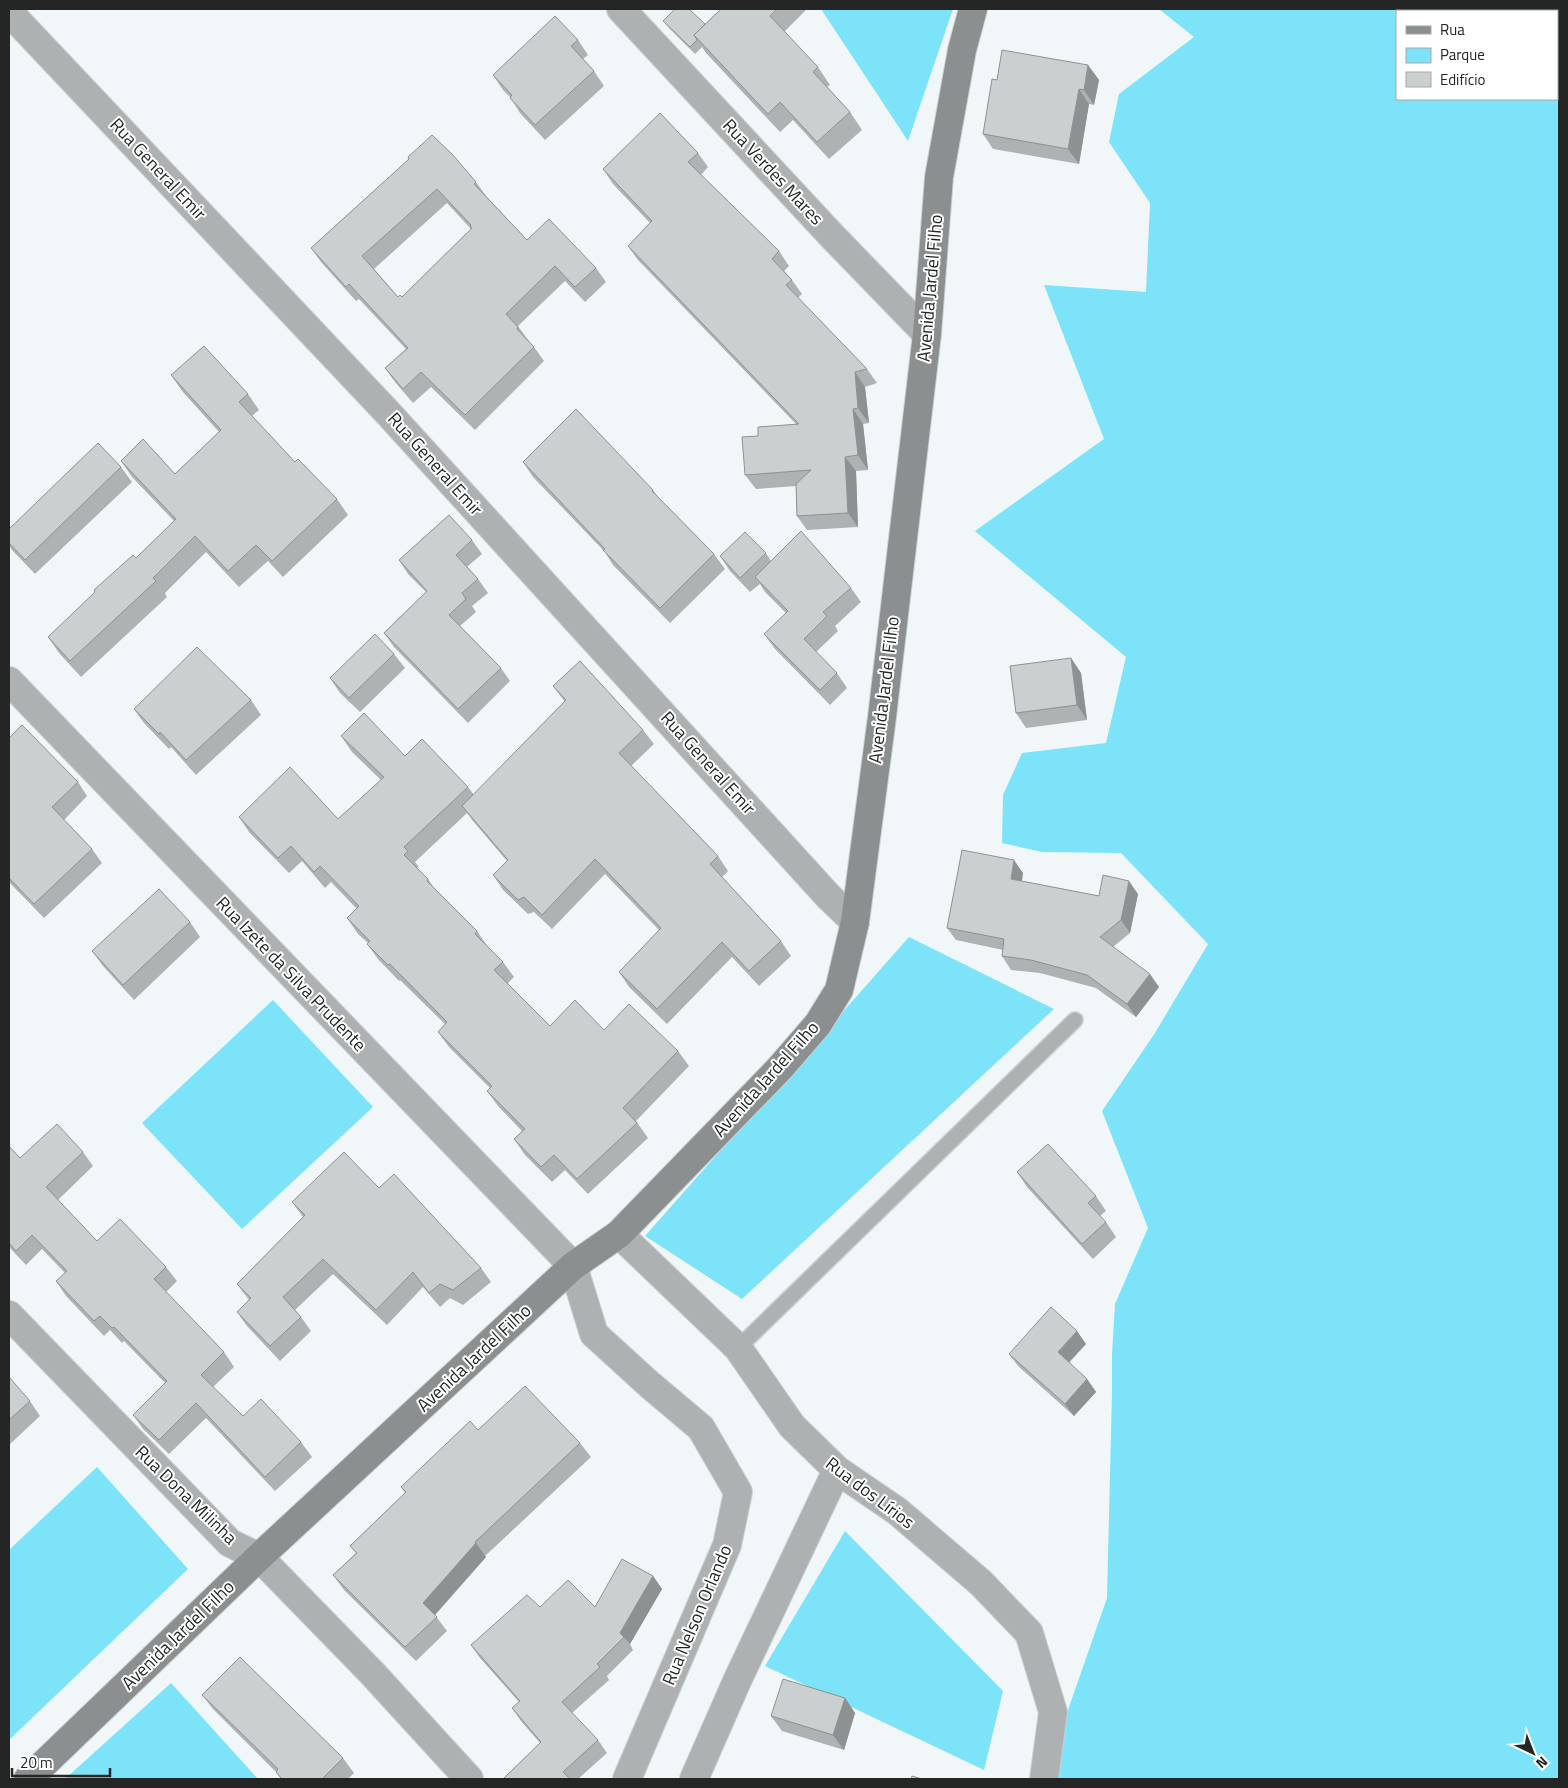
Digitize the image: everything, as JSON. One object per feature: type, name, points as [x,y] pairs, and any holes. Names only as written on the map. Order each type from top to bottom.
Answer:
[{"type":"main road","name":"Avenida Jardel Filho","points":[[28,1779],[259,1558],[573,1266],[619,1234],[780,1068],[818,1024],[839,990],[855,922],[882,717],[927,334],[939,177],[962,50],[973,9]]},
{"type":"street","name":"Rua Verdes Mares","points":[[621,9],[832,236],[927,334]]},
{"type":"street","name":"Rua General Emir","points":[[9,12],[388,413],[822,889],[855,922]]},
{"type":"street","name":"Rua Izete da Silva Prudente","points":[[9,681],[573,1266]]},
{"type":"street","name":"Rua dos Lírios","points":[[619,1234],[738,1348],[792,1426],[837,1470],[897,1511],[981,1583],[1029,1633],[1053,1712],[1044,1779]]},
{"type":"street","name":"Rua Nelson Orlando","points":[[573,1266],[594,1334],[701,1428],[738,1492],[728,1545],[627,1779]]},
{"type":"street","name":"Rua Dona Milinha","points":[[9,1315],[230,1543],[259,1558],[372,1673],[469,1779]]},
{"type":"street","points":[[694,1779],[837,1470]]},
{"type":"lane","points":[[738,1348],[1074,1020]]},
{"type":"green space","points":[[821,9],[953,9],[908,141]]},
{"type":"green space","points":[[1159,9],[1559,9],[1559,1779],[1044,1779],[1107,1598],[1112,1354],[1115,1304],[1148,1228],[1102,1111],[1155,1033],[1208,944],[1121,853],[1042,852],[1002,843],[1003,795],[1022,753],[1106,743],[1126,657],[975,531],[1104,439],[1044,285],[1146,292],[1150,203],[1109,142],[1119,94],[1194,37]]},
{"type":"green space","points":[[909,937],[1054,1009],[742,1299],[645,1236]]},
{"type":"green space","points":[[273,1000],[373,1107],[242,1229],[142,1123]]},
{"type":"green space","points":[[97,1467],[188,1569],[9,1740],[9,1550]]},
{"type":"green space","points":[[845,1531],[1003,1691],[984,1770],[765,1666]]},
{"type":"green space","points":[[171,1683],[258,1779],[65,1779]]},
{"type":"building","points":[[675,9],[689,9],[705,24],[694,35],[697,40],[690,47],[663,21]]},
{"type":"building","points":[[721,9],[777,9],[770,16],[818,67],[813,72],[850,112],[817,142],[780,102],[768,114],[694,35]]},
{"type":"building","points":[[555,16],[578,40],[571,46],[594,71],[535,125],[510,98],[512,95],[493,75]]},
{"type":"building","points":[[1002,50],[1088,65],[1084,90],[1079,89],[1068,149],[983,134],[992,79],[997,80]]},
{"type":"building","points":[[660,113],[698,153],[688,162],[779,251],[772,259],[792,280],[786,285],[867,369],[855,372],[858,408],[853,409],[858,455],[845,457],[848,513],[797,516],[796,484],[811,470],[745,475],[742,437],[758,436],[758,427],[799,424],[628,246],[652,221],[603,169]]},
{"type":"building","points":[[432,135],[452,154],[476,182],[474,184],[527,240],[549,219],[596,268],[575,287],[555,266],[506,314],[534,347],[465,415],[421,372],[403,389],[385,368],[408,348],[349,284],[346,287],[311,248],[409,159],[408,157]],"holes":[[[437,189],[472,228],[402,297],[400,295],[398,297],[362,256]]]},
{"type":"building","points":[[204,346],[248,394],[239,402],[295,462],[298,459],[337,499],[272,561],[256,545],[228,571],[195,536],[153,578],[156,581],[70,661],[48,637],[95,592],[94,590],[133,555],[136,558],[176,519],[121,461],[143,439],[175,474],[221,430],[171,375]]},
{"type":"building","points":[[576,409],[714,554],[660,608],[603,550],[605,549],[523,462]]},
{"type":"building","points":[[98,443],[121,467],[25,560],[9,543],[9,529]]},
{"type":"building","points":[[449,515],[472,540],[456,555],[478,579],[462,593],[466,599],[449,615],[501,668],[458,709],[384,633],[427,591],[399,560]]},
{"type":"building","points":[[801,531],[851,588],[823,612],[827,616],[804,639],[837,673],[820,690],[764,634],[788,611],[755,577]]},
{"type":"building","points":[[745,532],[766,553],[740,578],[720,556]]},
{"type":"building","points":[[375,634],[394,654],[349,698],[330,678]]},
{"type":"building","points":[[197,647],[251,700],[186,760],[160,732],[159,734],[134,709]]},
{"type":"building","points":[[1071,658],[1077,705],[1016,713],[1010,666]]},
{"type":"building","points":[[580,661],[643,730],[619,753],[718,856],[710,864],[781,941],[749,971],[722,942],[657,1009],[619,972],[661,928],[595,859],[542,915],[524,897],[518,900],[493,875],[508,860],[462,806],[566,700],[553,686]]},
{"type":"building","points":[[364,713],[405,756],[422,739],[468,787],[404,847],[408,851],[404,855],[477,931],[475,934],[503,962],[494,970],[550,1026],[575,1000],[604,1030],[629,1004],[678,1051],[623,1108],[637,1123],[577,1179],[554,1155],[541,1167],[514,1139],[525,1129],[487,1091],[492,1086],[438,1032],[447,1022],[390,964],[388,965],[367,944],[370,941],[347,918],[359,906],[320,866],[314,872],[291,846],[278,858],[239,817],[290,767],[338,819],[384,777],[341,736]]},
{"type":"building","points":[[22,725],[78,782],[52,807],[92,849],[34,904],[9,878],[9,738]]},
{"type":"building","points":[[962,850],[1014,860],[1011,879],[1099,896],[1103,875],[1129,881],[1121,920],[1100,937],[1150,974],[1127,1004],[1087,975],[1031,960],[1002,956],[1004,939],[947,928]]},
{"type":"building","points":[[159,889],[190,922],[123,985],[92,951]]},
{"type":"building","points":[[57,1124],[83,1152],[46,1187],[97,1241],[120,1219],[166,1267],[154,1279],[224,1352],[201,1375],[243,1416],[261,1399],[301,1442],[265,1477],[196,1403],[159,1440],[133,1415],[167,1381],[114,1327],[112,1328],[100,1316],[94,1321],[56,1281],[67,1271],[32,1235],[16,1251],[9,1243],[9,1146],[20,1158]]},
{"type":"building","points":[[1048,1144],[1096,1196],[1088,1203],[1106,1222],[1082,1244],[1017,1172]]},
{"type":"building","points":[[344,1152],[379,1188],[394,1174],[481,1268],[453,1290],[440,1284],[429,1293],[413,1272],[376,1310],[323,1259],[283,1297],[301,1317],[270,1346],[237,1312],[251,1298],[237,1284],[305,1215],[292,1202]]},
{"type":"building","points":[[1051,1307],[1077,1331],[1058,1352],[1087,1379],[1065,1404],[1009,1354]]},
{"type":"building","points":[[9,1377],[30,1401],[9,1420]]},
{"type":"building","points":[[525,1386],[580,1443],[475,1542],[423,1603],[437,1617],[405,1647],[333,1575],[357,1553],[350,1546],[406,1492],[401,1487],[470,1421],[478,1430]]},
{"type":"building","points":[[622,1559],[653,1576],[620,1633],[624,1637],[597,1664],[600,1667],[562,1702],[598,1740],[563,1772],[570,1779],[503,1779],[541,1742],[512,1708],[520,1701],[471,1645],[527,1595],[540,1607],[568,1580],[595,1607]]},
{"type":"building","points":[[240,1657],[343,1758],[322,1779],[282,1779],[276,1772],[278,1769],[202,1695]]},
{"type":"building","points":[[783,1679],[845,1698],[833,1735],[771,1716]]},
{"type":"building","points":[[912,1776],[922,1779],[911,1779]]}]
